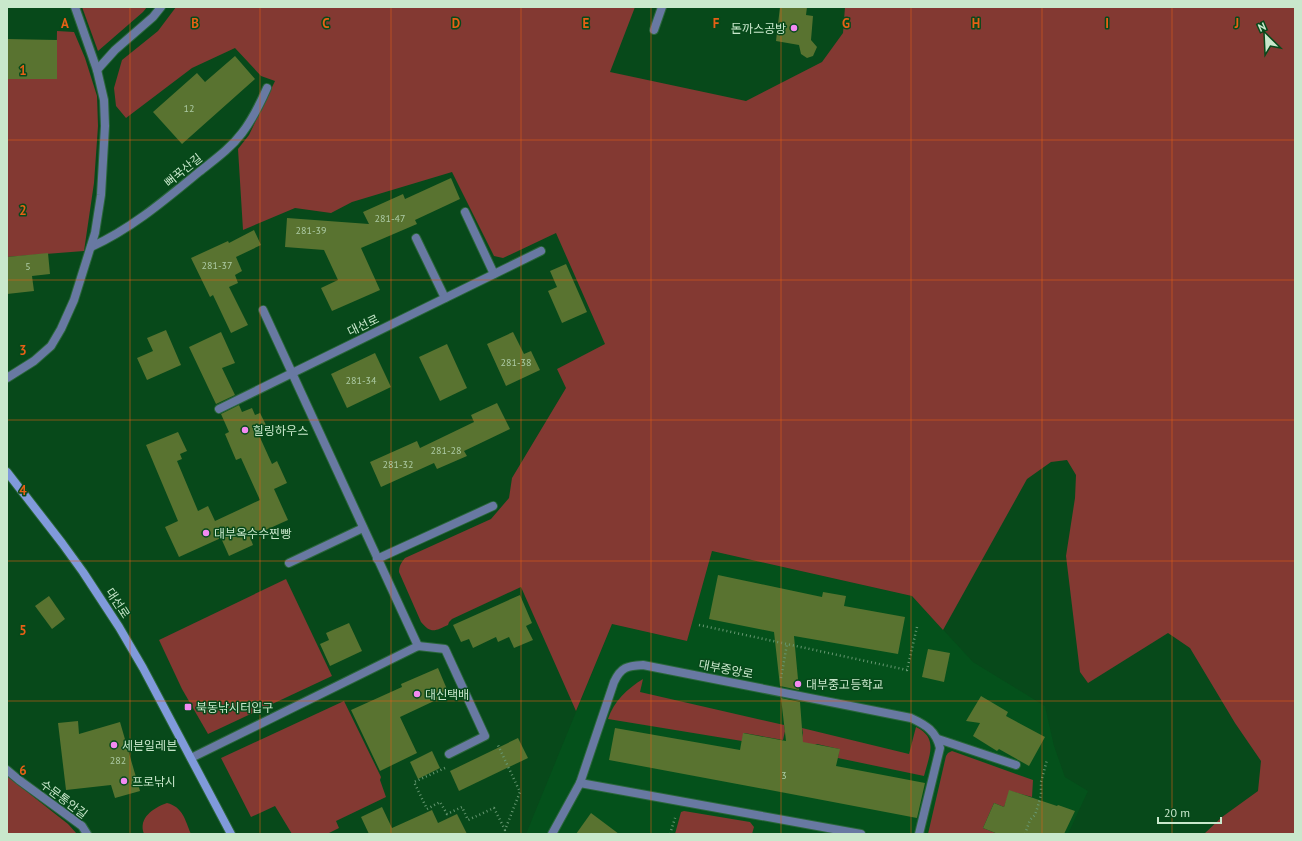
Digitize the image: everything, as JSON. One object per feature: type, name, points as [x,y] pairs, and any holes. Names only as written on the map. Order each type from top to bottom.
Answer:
[{"type":"street","points":[[7,378],[34,361],[51,346],[61,329],[74,300],[95,233],[101,195],[105,126],[104,100],[97,70],[75,7]]},
{"type":"street","points":[[97,70],[115,50],[153,17],[161,7]]},
{"type":"street","points":[[654,30],[662,7]]},
{"type":"street","name":"뻐꾹산길","points":[[91,247],[109,239],[129,226],[172,195],[230,147],[242,133],[258,108],[266,88]]},
{"type":"street","points":[[465,212],[494,274]]},
{"type":"street","points":[[416,238],[445,298]]},
{"type":"street","name":"대선로","points":[[219,408],[541,251]]},
{"type":"street","points":[[263,310],[418,646]]},
{"type":"street","name":"대선로","points":[[7,472],[83,572],[119,627],[143,668],[231,834]]},
{"type":"street","points":[[377,558],[493,506]]},
{"type":"street","points":[[289,563],[363,528]]},
{"type":"street","points":[[191,758],[418,646],[445,649],[485,736],[451,753]]},
{"type":"street","name":"대부중앙로","points":[[552,834],[580,783],[614,682],[618,674],[625,668],[632,666],[643,665],[911,718],[926,726],[938,739],[1016,765]]},
{"type":"street","points":[[919,834],[939,756],[940,748],[938,739]]},
{"type":"street","name":"수문통안길","points":[[7,770],[82,826],[86,834]]},
{"type":"street","points":[[580,783],[860,834]]},
{"type":"path","points":[[699,625],[907,670],[917,627]]},
{"type":"path","points":[[778,692],[787,644]]},
{"type":"path","points":[[451,753],[457,762],[414,782],[427,809],[440,802],[446,814],[462,807],[468,820],[494,808],[505,830],[520,792],[493,733],[485,736]]},
{"type":"path","points":[[1024,834],[1037,809],[1041,795],[1041,782],[1047,760]]},
{"type":"path","points":[[670,834],[680,801]]},
{"type":"shaded area","points":[[82,7],[147,7],[98,51]]},
{"type":"shaded area","points":[[176,7],[635,7],[610,72],[746,101],[822,62],[843,33],[845,7],[1295,7],[1295,834],[1204,834],[1222,817],[1258,791],[1261,761],[1235,723],[1190,648],[1168,633],[1088,683],[1080,672],[1066,556],[1075,498],[1076,475],[1067,460],[1051,462],[1027,479],[943,630],[912,596],[712,551],[687,641],[612,624],[576,711],[521,587],[452,619],[448,625],[444,627],[431,630],[424,626],[399,572],[401,563],[405,558],[491,519],[509,498],[512,478],[566,388],[557,369],[605,344],[556,233],[503,258],[494,256],[452,172],[352,202],[331,213],[295,208],[243,230],[238,149],[249,135],[275,81],[261,76],[235,48],[192,68],[126,118],[116,106],[114,88],[122,60],[158,31]]},
{"type":"shaded area","points":[[57,31],[74,32],[85,58],[97,96],[98,126],[94,183],[84,251],[7,257],[7,79],[56,79]]},
{"type":"shaded area","name":"대부중고등학교","points":[[712,551],[912,596],[973,662],[1045,706],[1054,746],[1065,777],[1088,791],[1068,834],[526,834],[612,624],[687,641]]},
{"type":"shaded area","points":[[286,579],[332,676],[208,734],[182,689],[159,640]]},
{"type":"shaded area","points":[[643,679],[640,692],[784,725],[785,731],[783,740],[744,733],[742,741],[608,719],[617,701]]},
{"type":"shaded area","points":[[344,701],[381,777],[380,780],[386,797],[336,821],[339,828],[327,834],[292,834],[275,806],[251,817],[221,758]]},
{"type":"shaded area","points":[[916,727],[928,736],[930,742],[930,755],[924,776],[838,758],[839,749],[817,744],[799,751],[803,733],[802,728],[909,754]]},
{"type":"shaded area","points":[[952,751],[1033,780],[1032,797],[1010,791],[1004,807],[994,803],[983,828],[998,834],[928,834],[946,756]]},
{"type":"shaded area","points":[[7,776],[68,824],[77,834],[7,834]]},
{"type":"shaded area","points":[[167,803],[180,811],[191,834],[144,834],[143,823],[145,818],[152,811]]},
{"type":"shaded area","points":[[684,811],[750,822],[754,827],[752,834],[675,834],[681,812]]},
{"type":"building","points":[[780,7],[807,7],[806,15],[813,16],[811,40],[817,47],[813,56],[807,58],[801,54],[799,45],[776,41]]},
{"type":"building","points":[[7,39],[57,40],[57,79],[7,79]]},
{"type":"building","points":[[235,56],[255,79],[182,144],[153,112],[197,73],[205,82]]},
{"type":"building","points":[[451,178],[460,199],[415,220],[417,224],[361,248],[380,290],[332,311],[321,288],[338,280],[324,250],[285,247],[287,218],[369,224],[363,212],[403,194],[405,199]]},
{"type":"building","points":[[254,230],[261,245],[236,257],[242,271],[235,275],[238,283],[229,287],[248,325],[231,333],[213,295],[210,297],[191,258],[228,241],[229,243]]},
{"type":"building","points":[[48,253],[50,274],[32,276],[34,291],[7,294],[7,257]]},
{"type":"building","points":[[566,264],[587,312],[562,323],[548,291],[557,287],[550,271]]},
{"type":"building","points":[[166,330],[181,365],[147,380],[137,358],[153,351],[147,338]]},
{"type":"building","points":[[221,332],[235,363],[222,368],[235,395],[216,404],[189,347]]},
{"type":"building","points":[[513,332],[524,354],[531,351],[540,370],[506,386],[487,344]]},
{"type":"building","points":[[447,344],[467,388],[440,401],[419,357]]},
{"type":"building","points":[[375,353],[391,387],[347,408],[331,374]]},
{"type":"building","points":[[497,403],[510,429],[464,451],[467,456],[437,469],[434,463],[381,487],[370,462],[417,441],[420,448],[474,422],[471,415]]},
{"type":"building","points":[[239,405],[242,412],[252,408],[255,415],[260,413],[268,429],[258,433],[272,464],[277,461],[287,483],[274,489],[288,520],[250,537],[253,545],[229,556],[221,538],[179,557],[165,527],[178,521],[146,445],[178,432],[187,451],[180,454],[182,459],[177,461],[198,511],[208,506],[215,521],[260,500],[241,458],[236,460],[225,434],[229,432],[221,414]]},
{"type":"building","points":[[718,575],[822,597],[823,592],[846,596],[844,606],[905,617],[898,654],[794,636],[799,690],[780,686],[774,632],[709,619]]},
{"type":"building","points":[[520,595],[532,623],[526,626],[533,640],[514,648],[509,637],[498,642],[496,637],[473,648],[469,639],[461,642],[453,625]]},
{"type":"building","points":[[49,596],[65,619],[52,629],[35,606]]},
{"type":"building","points":[[349,623],[362,651],[330,666],[320,644],[329,640],[326,633]]},
{"type":"building","points":[[928,649],[950,653],[944,682],[922,677]]},
{"type":"building","points":[[438,668],[449,694],[400,717],[417,753],[380,771],[351,710],[402,687],[401,684]]},
{"type":"building","points":[[981,696],[1008,712],[1006,716],[1045,737],[1029,766],[999,749],[997,751],[973,736],[980,723],[966,721]]},
{"type":"building","points":[[781,698],[800,702],[803,742],[840,749],[836,766],[925,783],[917,818],[609,760],[615,728],[740,750],[743,733],[786,741]]},
{"type":"building","points":[[78,721],[79,734],[120,722],[140,791],[115,798],[111,785],[66,790],[58,723]]},
{"type":"building","points":[[518,738],[528,758],[459,791],[450,771]]},
{"type":"building","points":[[432,751],[440,768],[418,779],[410,762]]},
{"type":"building","points":[[1009,790],[1075,811],[1064,834],[998,834],[983,828],[994,803],[1004,807]]},
{"type":"building","points":[[382,807],[392,828],[432,810],[438,823],[457,814],[467,834],[369,834],[361,817]]},
{"type":"building","points":[[591,813],[619,834],[576,834]]},
{"type":"place","name":"돈까스공방","points":[[794,28]]},
{"type":"place","name":"힐링하우스","points":[[245,430]]},
{"type":"place","name":"대부옥수수찐빵","points":[[206,533]]},
{"type":"place","name":"대부중고등학교","points":[[798,684]]},
{"type":"place","name":"대신택배","points":[[417,694]]},
{"type":"place","name":"북동낚시터입구","points":[[188,707]]},
{"type":"place","name":"세븐일레븐","points":[[114,745]]},
{"type":"place","name":"프로낚시","points":[[124,781]]}]
